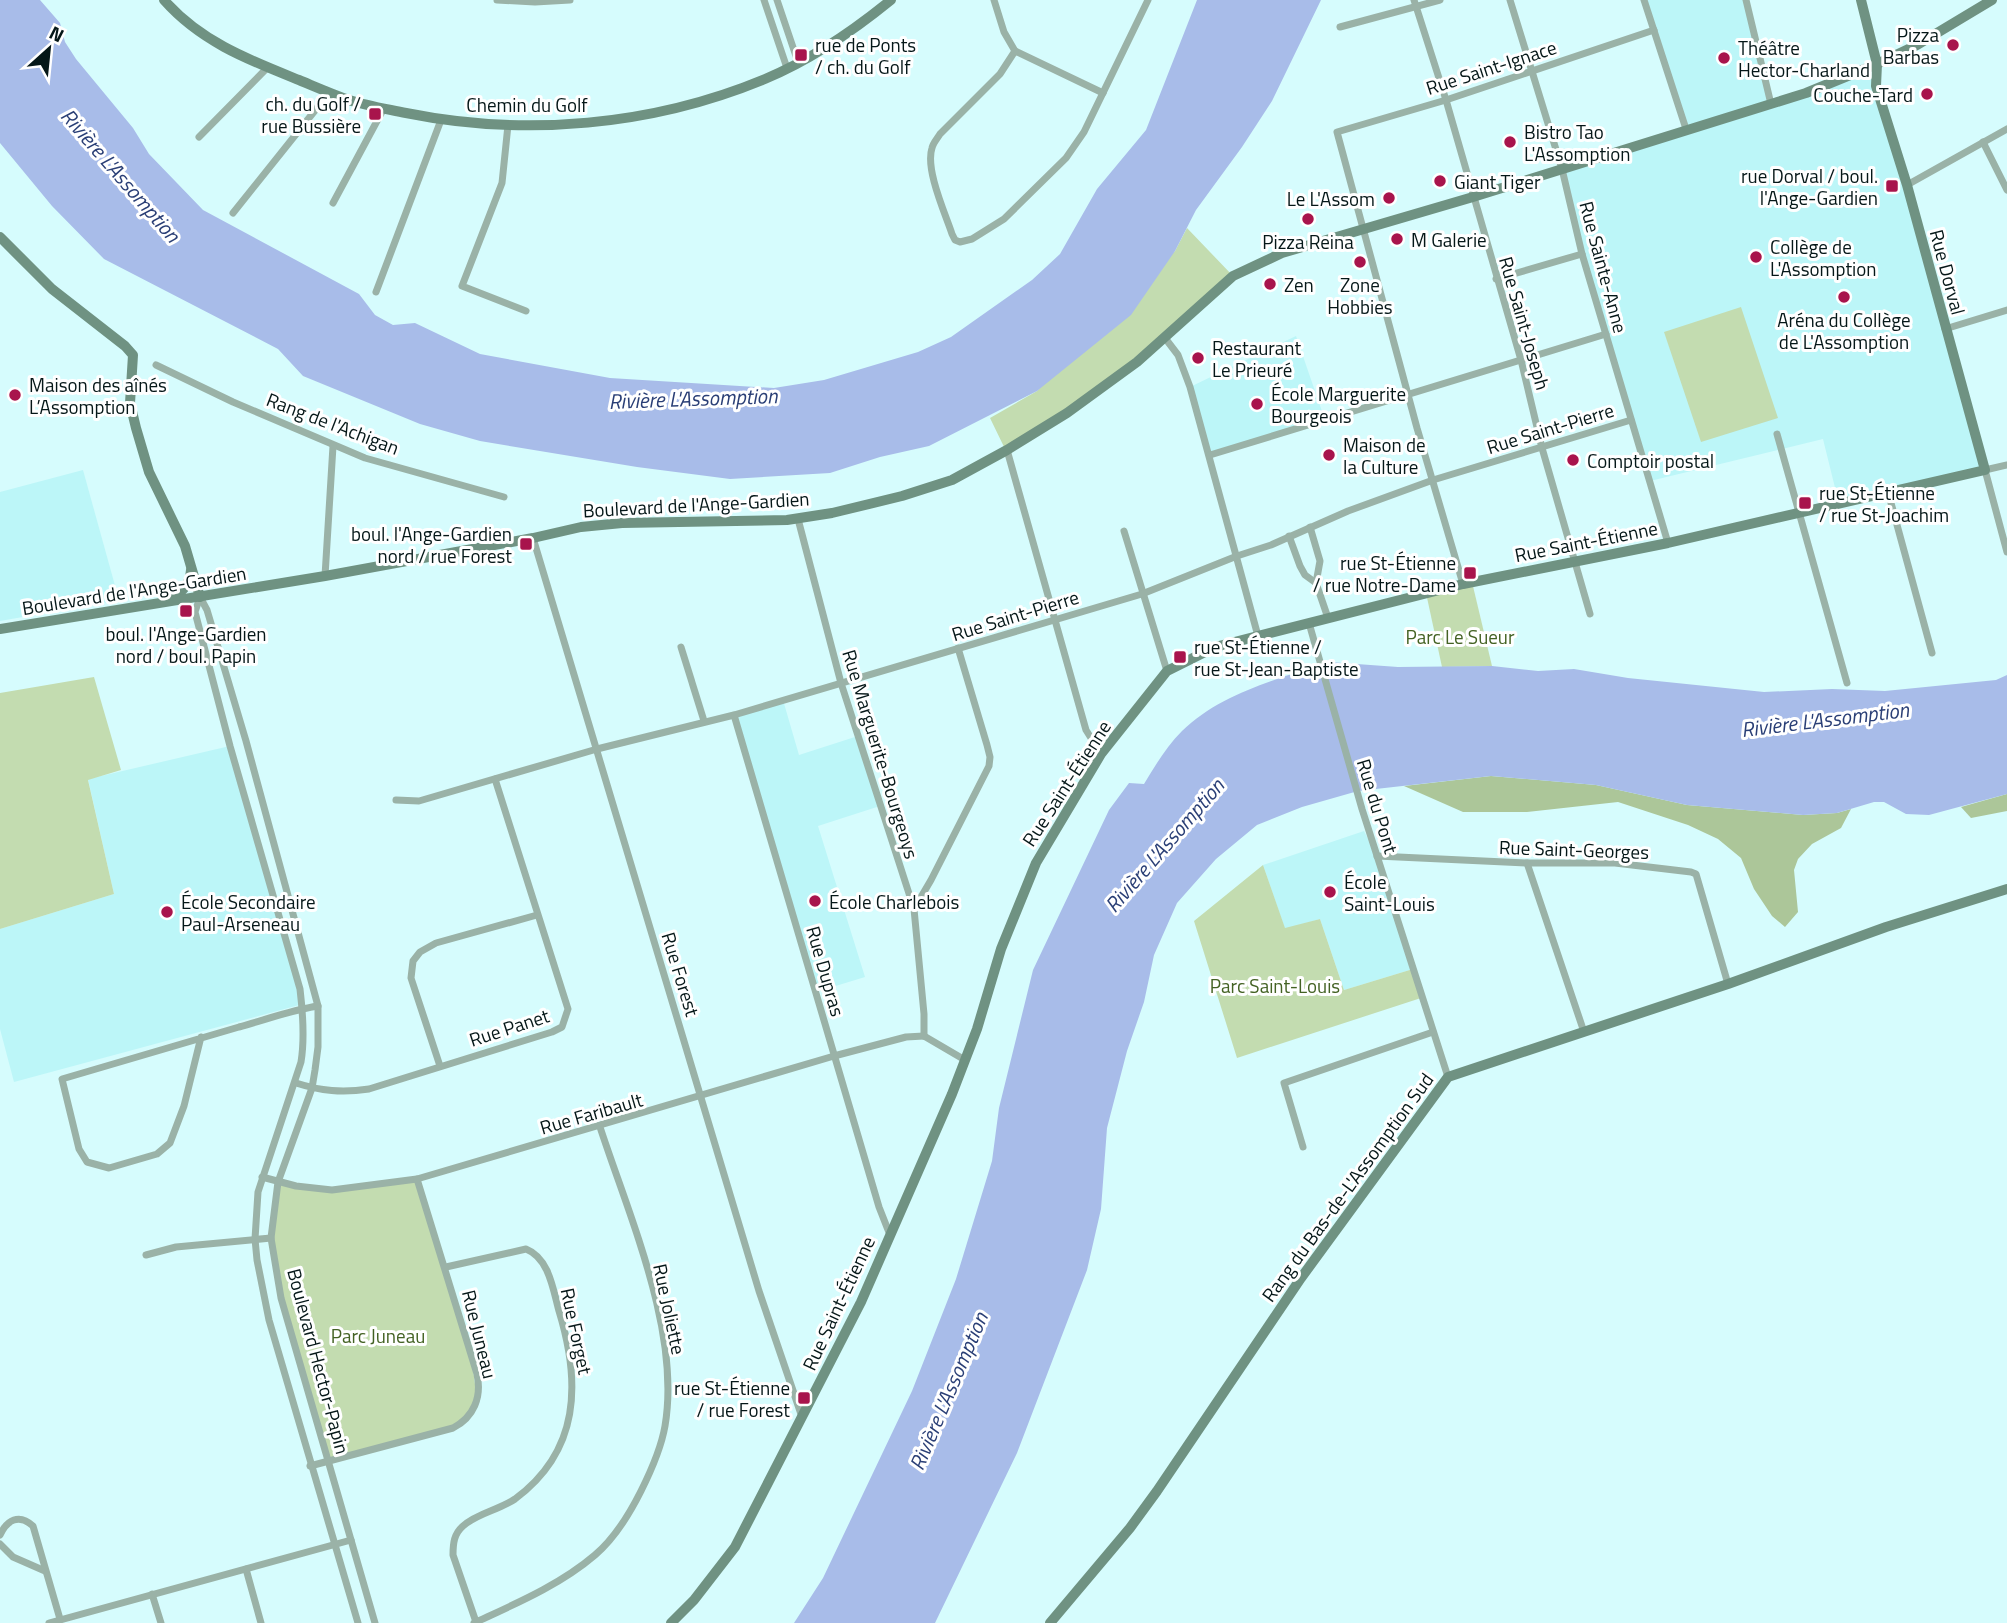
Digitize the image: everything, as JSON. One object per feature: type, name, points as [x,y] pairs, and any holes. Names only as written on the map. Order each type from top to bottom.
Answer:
[{"type":"street","name":"Chemin du Golf","points":[[164,0],[209,40],[237,56],[349,100],[441,120],[508,125],[566,124],[640,116],[692,104],[767,78],[793,65],[845,35],[891,0]]},
{"type":"street","points":[[497,0],[570,0]]},
{"type":"street","points":[[764,0],[793,65]]},
{"type":"street","points":[[777,0],[793,65]]},
{"type":"street","points":[[994,0],[1004,32],[1015,51],[1103,93]]},
{"type":"street","points":[[1015,51],[1000,74],[940,134],[932,146],[932,171],[955,240],[960,242],[972,239],[1004,219],[1052,173],[1074,147],[1148,0]]},
{"type":"street","points":[[1340,27],[1415,3],[1440,0]]},
{"type":"street","name":"Rue Sainte-Anne","points":[[1510,0],[1562,169],[1582,254],[1668,543]]},
{"type":"street","points":[[1644,0],[1686,130]]},
{"type":"street","points":[[1746,0],[1772,104]]},
{"type":"street","name":"Rue Dorval","points":[[1861,0],[1877,64],[1876,86],[1907,185],[2007,552]]},
{"type":"street","name":"Boulevard de l'Ange-Gardien","points":[[0,629],[325,576],[581,527],[622,523],[798,519],[860,507],[952,480],[1067,413],[1137,362],[1233,276],[1282,253],[1473,197],[1818,89],[1917,45],[1992,0]]},
{"type":"street","name":"Rue Saint-Joseph","points":[[1415,3],[1446,100],[1521,360],[1542,448],[1590,614]]},
{"type":"street","name":"Rue Saint-Ignace","points":[[1364,230],[1337,132],[1446,100],[1654,30]]},
{"type":"street","points":[[199,137],[267,68]]},
{"type":"street","points":[[233,213],[317,108],[326,91]]},
{"type":"street","points":[[333,203],[384,108]]},
{"type":"street","points":[[376,292],[441,120]]},
{"type":"street","points":[[508,125],[502,183],[462,286],[526,312]]},
{"type":"street","points":[[1907,185],[2007,129]]},
{"type":"street","points":[[1983,142],[2007,190]]},
{"type":"street","points":[[1364,230],[1463,584]]},
{"type":"street","name":"Boulevard Hector-Papin","points":[[0,237],[52,289],[130,351],[133,359],[130,403],[149,472],[181,537],[200,597],[207,610],[246,741],[317,1006],[318,1047],[312,1088],[278,1181],[271,1238],[281,1298],[375,1623]]},
{"type":"street","points":[[1496,279],[1582,254]]},
{"type":"street","points":[[1945,329],[2007,310]]},
{"type":"street","points":[[1210,455],[1606,334]]},
{"type":"street","points":[[1165,338],[1178,355],[1210,455],[1258,636]]},
{"type":"street","name":"Rang de l'Achigan","points":[[156,365],[333,446],[365,458],[504,497]]},
{"type":"street","name":"Rue Saint-Pierre","points":[[396,800],[419,801],[597,749],[734,715],[1142,594],[1433,480],[1631,420]]},
{"type":"street","points":[[1777,434],[1847,683]]},
{"type":"street","points":[[325,576],[333,446]]},
{"type":"street","points":[[1007,450],[1086,730],[1101,754]]},
{"type":"street","name":"Rue Saint-Étienne","points":[[671,1623],[709,1582],[735,1547],[860,1302],[965,1060],[1002,950],[1036,863],[1101,754],[1167,671],[1215,647],[1463,584],[1668,543],[2007,465]]},
{"type":"street","points":[[1888,492],[1931,653]]},
{"type":"street","name":"Rue Marguerite-Bourgeoys","points":[[798,519],[841,683],[914,909],[925,1036]]},
{"type":"street","points":[[1310,527],[1320,561],[1316,583],[1328,618]]},
{"type":"street","points":[[1124,531],[1167,671]]},
{"type":"street","points":[[1289,536],[1305,575],[1316,583]]},
{"type":"street","name":"Rue Forest","points":[[533,538],[759,1291],[802,1417]]},
{"type":"street","points":[[191,568],[208,587],[224,593]]},
{"type":"street","points":[[166,602],[185,588],[191,568]]},
{"type":"street","name":"Boulevard Hector-Papin","points":[[200,597],[195,612],[230,746],[300,989],[303,1008],[304,1042],[296,1083],[262,1177],[257,1202],[255,1239],[260,1283],[310,1466],[358,1623]]},
{"type":"street","name":"Rue du Pont","points":[[1309,623],[1362,809],[1448,1077]]},
{"type":"street","points":[[681,647],[704,721]]},
{"type":"street","points":[[914,909],[932,880],[989,766],[987,745],[958,648]]},
{"type":"street","name":"Rue Dupras","points":[[734,715],[879,1207],[890,1235]]},
{"type":"street","points":[[230,746],[246,741]]},
{"type":"street","name":"Rue Panet","points":[[296,1083],[346,1092],[369,1089],[562,1027],[568,1009],[495,779]]},
{"type":"street","name":"Rue Saint-Georges","points":[[1377,856],[1527,863],[1615,863],[1696,874],[1728,984]]},
{"type":"street","points":[[1527,863],[1584,1032]]},
{"type":"street","name":"Rang du Bas-de-L'Assomption Sud","points":[[1050,1623],[1150,1501],[1301,1278],[1448,1077],[1728,984],[1886,927],[2007,889]]},
{"type":"street","points":[[440,1066],[411,978],[413,961],[420,952],[436,943],[537,915]]},
{"type":"street","points":[[201,1038],[178,1129],[170,1143],[157,1154],[109,1168],[87,1162],[79,1149],[62,1079],[201,1038],[303,1008],[317,1006]]},
{"type":"street","points":[[1303,1147],[1284,1083],[1433,1032]]},
{"type":"street","points":[[925,1036],[965,1060]]},
{"type":"street","name":"Rue Faribault","points":[[262,1177],[332,1190],[417,1179],[834,1056],[906,1037],[925,1036]]},
{"type":"street","name":"Rue Joliette","points":[[475,1622],[567,1576],[604,1547],[648,1480],[665,1426],[667,1366],[661,1322],[654,1291],[600,1127]]},
{"type":"street","name":"Rue Juneau","points":[[310,1466],[453,1427],[462,1423],[471,1413],[477,1400],[478,1381],[446,1267],[417,1179]]},
{"type":"street","points":[[146,1255],[176,1247],[271,1238]]},
{"type":"street","name":"Rue Forget","points":[[446,1267],[526,1249],[536,1253],[542,1259],[564,1328],[572,1376],[569,1422],[553,1461],[541,1476],[517,1497],[464,1524],[456,1533],[453,1555],[475,1622]]},
{"type":"street","points":[[0,1535],[7,1523],[14,1519],[27,1520],[33,1525],[40,1541],[45,1570],[60,1619]]},
{"type":"street","points":[[49,1623],[351,1540]]},
{"type":"street","points":[[0,1544],[13,1557],[45,1570]]},
{"type":"street","points":[[246,1569],[261,1623]]},
{"type":"street","points":[[152,1594],[161,1623]]},
{"type":"shaded area","name":"Collège de L'Assomption","points":[[1644,0],[1746,0],[1772,103],[1877,64],[1876,86],[1985,470],[1839,504],[1823,439],[1650,481],[1606,334],[1562,169],[1686,129]]},
{"type":"shaded area","name":"École Marguerite Bourgeois","points":[[1296,336],[1325,420],[1210,455],[1190,387]]},
{"type":"shaded area","points":[[83,470],[119,600],[0,621],[0,492]]},
{"type":"shaded area","name":"École Charlebois","points":[[783,700],[799,755],[858,736],[880,806],[818,826],[865,977],[816,992],[734,715]]},
{"type":"shaded area","name":"École Secondaire Paul-Arseneau","points":[[230,746],[303,1004],[14,1082],[0,1029],[0,929],[114,894],[88,779]]},
{"type":"shaded area","name":"École Saint-Louis","points":[[1364,831],[1377,856],[1413,969],[1344,990],[1320,919],[1285,929],[1263,865]]},
{"type":"green space","points":[[1187,228],[1233,276],[1165,338],[1006,451],[990,418],[1037,391],[1175,251]]},
{"type":"green space","points":[[1741,307],[1778,418],[1701,442],[1664,332]]},
{"type":"green space","name":"Parc Le Sueur","points":[[1472,582],[1492,666],[1442,667],[1426,593]]},
{"type":"green space","points":[[94,677],[121,770],[88,780],[114,894],[0,929],[0,693]]},
{"type":"green space","points":[[1491,776],[1596,785],[1687,805],[1803,815],[1837,813],[1851,809],[1841,828],[1812,844],[1798,859],[1794,870],[1798,912],[1785,927],[1772,916],[1754,889],[1741,858],[1718,839],[1688,825],[1618,802],[1527,812],[1463,812],[1404,786]]},
{"type":"green space","points":[[2007,794],[2007,811],[1971,818],[1961,807]]},
{"type":"green space","name":"Parc Saint-Louis","points":[[1263,865],[1285,928],[1320,919],[1344,990],[1413,969],[1421,998],[1237,1058],[1194,921]]},
{"type":"green space","name":"Parc Juneau","points":[[417,1179],[471,1353],[477,1400],[462,1423],[329,1462],[289,1329],[271,1238],[278,1182],[332,1190]]},
{"type":"water","name":"Rivière L'Assomption","points":[[0,0],[40,0],[60,23],[65,42],[76,59],[133,128],[149,154],[203,210],[359,294],[375,315],[393,325],[415,323],[480,354],[610,378],[774,388],[824,380],[918,352],[951,337],[1032,280],[1060,254],[1097,189],[1146,130],[1197,0],[1321,0],[1272,101],[1196,210],[1175,251],[1131,315],[1037,391],[929,446],[880,457],[830,473],[730,479],[637,467],[480,441],[420,424],[303,376],[278,349],[104,259],[52,206],[0,143]]},
{"type":"water","name":"Rivière L'Assomption","points":[[1329,662],[1398,667],[1492,666],[1538,671],[1574,669],[1628,678],[1764,692],[1832,689],[1885,691],[1996,680],[2007,675],[2007,794],[1929,815],[1906,814],[1884,802],[1874,802],[1837,813],[1803,815],[1687,805],[1596,785],[1491,776],[1358,791],[1302,807],[1257,825],[1216,859],[1177,903],[1154,955],[1144,1002],[1127,1051],[1107,1128],[1101,1209],[1087,1270],[1017,1453],[935,1623],[794,1623],[823,1578],[912,1391],[956,1279],[992,1161],[999,1108],[1033,970],[1109,810],[1129,783],[1144,784],[1171,744],[1197,718],[1232,697],[1270,681]]},
{"type":"place","name":"Pizza Barbas","points":[[1953,45]]},
{"type":"place","name":"rue de Ponts / ch. du Golf","points":[[801,55]]},
{"type":"place","name":"Théâtre Hector-Charland","points":[[1724,58]]},
{"type":"place","name":"Couche-Tard","points":[[1927,94]]},
{"type":"place","name":"ch. du Golf / rue Bussière","points":[[375,114]]},
{"type":"place","name":"Bistro Tao L'Assomption","points":[[1510,142]]},
{"type":"place","name":"Giant Tiger","points":[[1440,181]]},
{"type":"place","name":"rue Dorval / boul. l'Ange-Gardien","points":[[1892,186]]},
{"type":"place","name":"Le L'Assom","points":[[1389,198]]},
{"type":"place","name":"Pizza Reina","points":[[1308,219]]},
{"type":"place","name":"M Galerie","points":[[1397,239]]},
{"type":"place","name":"Collège de L'Assomption","points":[[1756,257]]},
{"type":"place","name":"Zone Hobbies","points":[[1360,262]]},
{"type":"place","name":"Zen","points":[[1270,284]]},
{"type":"place","name":"Aréna du Collège de L'Assomption","points":[[1844,297]]},
{"type":"place","name":"Restaurant Le Prieuré","points":[[1198,358]]},
{"type":"place","name":"Maison des aînés L’Assomption","points":[[15,395]]},
{"type":"place","name":"École Marguerite Bourgeois","points":[[1257,404]]},
{"type":"place","name":"Maison de la Culture","points":[[1329,455]]},
{"type":"place","name":"Comptoir postal","points":[[1573,460]]},
{"type":"place","name":"rue St-Étienne / rue St-Joachim","points":[[1805,503]]},
{"type":"place","name":"boul. l'Ange-Gardien nord / rue Forest","points":[[526,544]]},
{"type":"place","name":"rue St-Étienne / rue Notre-Dame","points":[[1470,573]]},
{"type":"place","name":"boul. l'Ange-Gardien nord / boul. Papin","points":[[186,611]]},
{"type":"place","name":"rue St-Étienne / rue St-Jean-Baptiste","points":[[1180,657]]},
{"type":"place","name":"École Saint-Louis","points":[[1330,892]]},
{"type":"place","name":"École Charlebois","points":[[815,901]]},
{"type":"place","name":"École Secondaire Paul-Arseneau","points":[[167,912]]},
{"type":"place","name":"rue St-Étienne / rue Forest","points":[[804,1398]]}]
